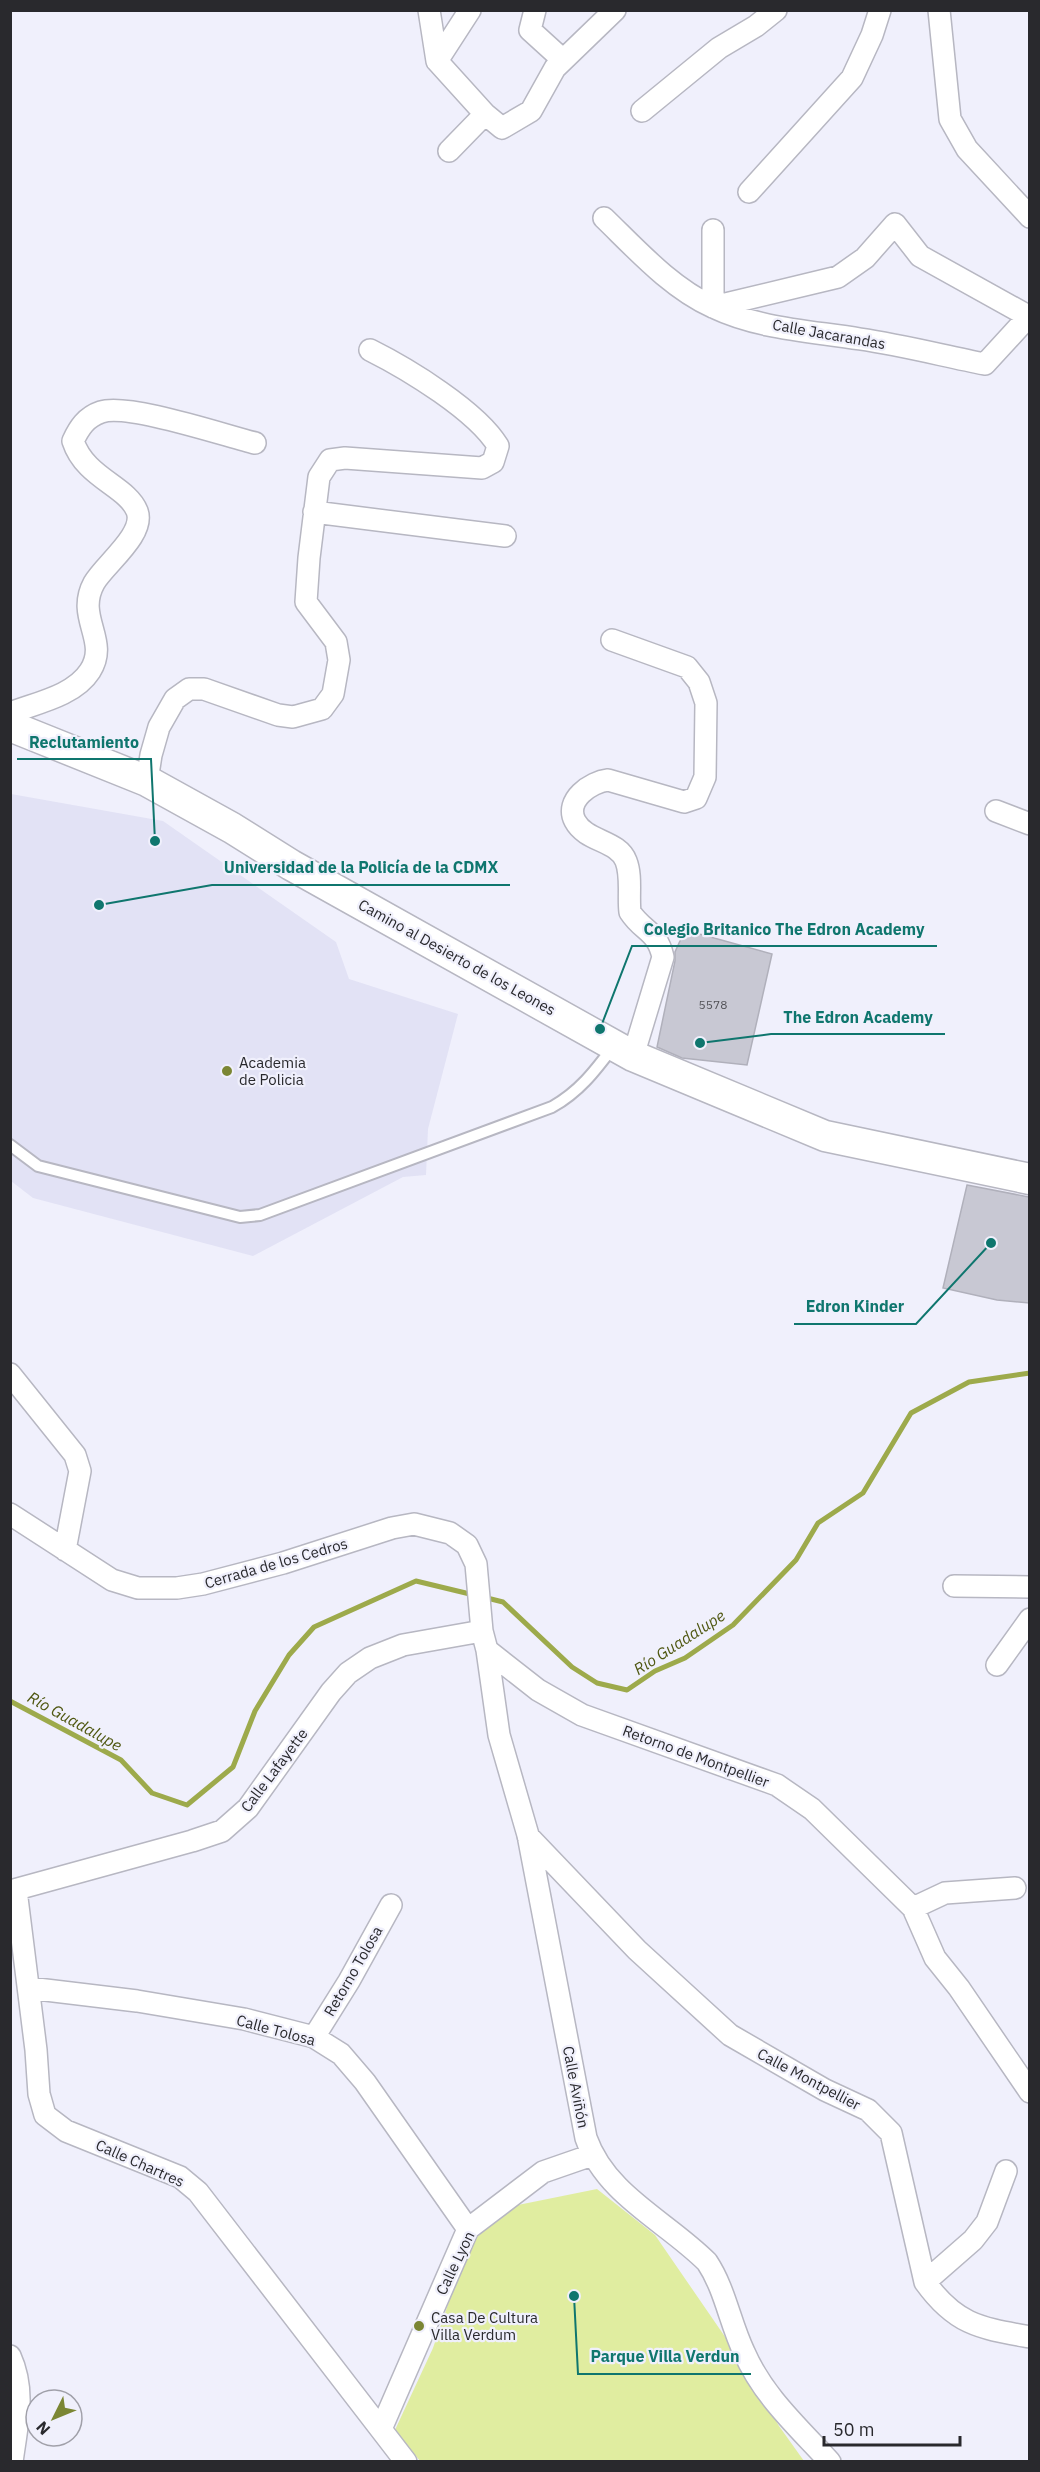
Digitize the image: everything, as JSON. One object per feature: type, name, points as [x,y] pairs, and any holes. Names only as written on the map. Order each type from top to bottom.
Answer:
[{"type":"main road","name":"Camino al Desierto de los Leones","points":[[10,726],[147,781],[232,828],[291,866],[624,1050],[825,1136],[1029,1179]]},
{"type":"street","points":[[429,10],[436,61],[485,114],[502,128],[531,111],[555,68],[615,10]]},
{"type":"street","points":[[436,61],[470,10]]},
{"type":"street","points":[[642,111],[719,48],[776,10]]},
{"type":"street","points":[[749,192],[852,78],[880,10]]},
{"type":"street","points":[[939,10],[950,119],[967,149],[1029,217]]},
{"type":"street","points":[[533,20],[563,60]]},
{"type":"street","points":[[448,151],[485,114]]},
{"type":"street","name":"Calle Jacarandas","points":[[604,218],[660,273],[712,307],[805,333],[860,339],[985,364],[1029,315]]},
{"type":"street","points":[[713,230],[712,307],[838,277],[865,258],[895,224],[920,256],[1029,315]]},
{"type":"street","points":[[147,781],[150,755],[159,727],[175,699],[189,689],[204,689],[278,715],[293,717],[322,709],[333,694],[339,660],[336,642],[306,602],[319,477],[330,460],[345,458],[482,468],[493,462],[498,446],[491,435],[460,407],[390,360],[370,350]]},
{"type":"street","points":[[10,714],[74,688],[90,671],[97,652],[95,634],[88,618],[87,600],[95,581],[123,550],[135,527],[138,513],[132,502],[100,478],[78,456],[73,441],[81,425],[101,412],[128,410],[255,443]]},
{"type":"street","points":[[314,512],[505,536]]},
{"type":"street","points":[[612,640],[687,667],[699,682],[706,703],[705,777],[696,798],[684,802],[608,780],[598,781],[581,793],[573,814],[574,820],[586,834],[620,852],[626,860],[630,912],[655,936],[663,957],[624,1050]]},
{"type":"street","points":[[996,811],[1029,824]]},
{"type":"street","points":[[10,1374],[75,1455],[80,1471],[65,1550]]},
{"type":"street","name":"Cerrada de los Cedros","points":[[10,1514],[112,1580],[138,1588],[177,1588],[203,1584],[283,1563],[392,1528],[414,1524],[431,1527],[459,1537],[472,1551],[476,1564],[484,1636]]},
{"type":"street","points":[[954,1586],[1029,1587]]},
{"type":"street","points":[[997,1665],[1029,1619]]},
{"type":"street","name":"Calle Aviñón","points":[[484,1636],[499,1735],[528,1835],[586,2138],[592,2156],[616,2186],[707,2262],[715,2274],[743,2351],[755,2376],[770,2397],[830,2462]]},
{"type":"street","name":"Calle Lafayette","points":[[13,1891],[222,1831],[248,1808],[331,1692],[348,1673],[370,1658],[403,1645],[484,1636]]},
{"type":"street","name":"Retorno de Montpellier","points":[[484,1636],[538,1690],[582,1716],[777,1785],[812,1809],[913,1908],[935,1958],[1029,2092]]},
{"type":"street","name":"Calle Montpellier","points":[[528,1835],[638,1950],[730,2036],[825,2090],[868,2110],[891,2133],[925,2282],[938,2300],[955,2315],[974,2325],[1029,2337]]},
{"type":"street","points":[[913,1908],[945,1893],[1015,1888]]},
{"type":"street","name":"Calle Chartres","points":[[13,1891],[28,1988],[39,2094],[45,2115],[66,2130],[180,2177],[198,2192],[406,2462]]},
{"type":"street","name":"Retorno Tolosa","points":[[314,2037],[350,1981],[391,1905]]},
{"type":"street","name":"Calle Tolosa","points":[[28,1988],[147,2003],[244,2019],[314,2037],[341,2054],[365,2082],[468,2229]]},
{"type":"street","name":"Calle Lyon","points":[[381,2429],[468,2229],[543,2172],[592,2156]]},
{"type":"street","points":[[925,2282],[973,2240],[987,2222],[1006,2171]]},
{"type":"street","points":[[10,2355],[20,2386],[12,2462]]},
{"type":"lane","points":[[10,1145],[38,1166],[240,1217],[260,1215],[552,1107],[569,1098],[624,1050]]},
{"type":"shaded area","name":"Academia de Policia","points":[[11,794],[163,821],[336,942],[349,979],[458,1014],[428,1129],[426,1175],[403,1177],[253,1256],[33,1198],[11,1181]]},
{"type":"green space","points":[[597,2189],[655,2235],[730,2344],[779,2426],[804,2461],[420,2461],[395,2430],[433,2348],[467,2249],[498,2209]]},
{"type":"building","points":[[685,930],[772,954],[747,1065],[682,1058],[657,1047],[675,952]]},
{"type":"building","points":[[967,1185],[1029,1197],[1029,1303],[997,1300],[943,1288]]},
{"type":"waterway","name":"Río Guadalupe","points":[[483,1597],[503,1602],[572,1667],[597,1683],[627,1690],[655,1671],[685,1658],[733,1625],[796,1560],[818,1523],[863,1493],[911,1413],[969,1382],[1030,1373]]},
{"type":"waterway","name":"Río Guadalupe","points":[[10,1701],[121,1760],[152,1793],[187,1805],[233,1767],[255,1711],[289,1655],[314,1627],[416,1581],[474,1595]]},
{"type":"place","name":"Reclutamiento","points":[[155,841]]},
{"type":"place","name":"Universidad de la Policía de la CDMX","points":[[99,905]]},
{"type":"place","name":"Colegio Britanico The Edron Academy","points":[[600,1029]]},
{"type":"place","name":"The Edron Academy","points":[[700,1043]]},
{"type":"place","name":"Academia de Policia","points":[[227,1071]]},
{"type":"place","name":"Edron Kinder","points":[[991,1243]]},
{"type":"place","name":"Parque Villa Verdun","points":[[574,2296]]},
{"type":"place","name":"Casa De Cultura Villa Verdum","points":[[419,2326]]}]
